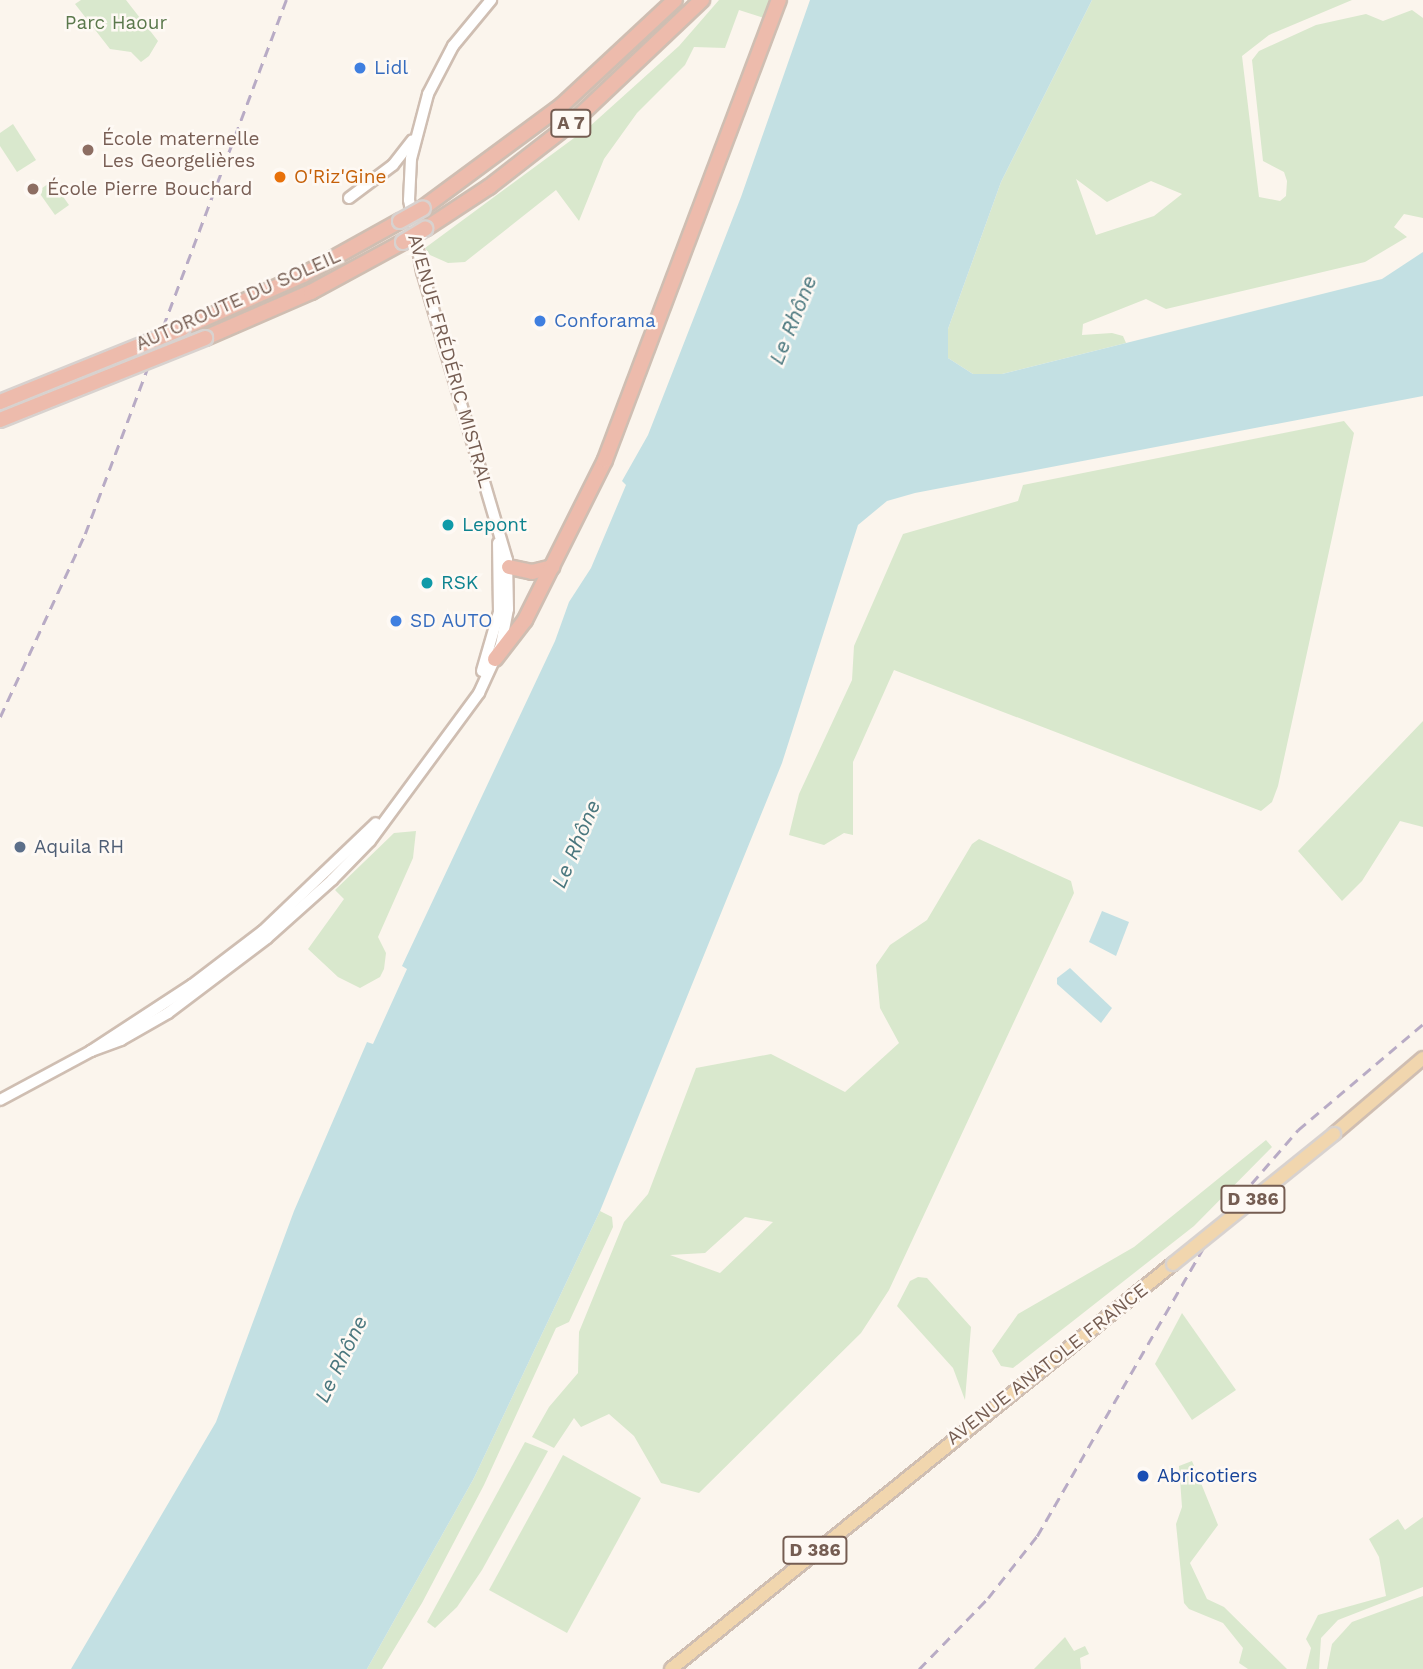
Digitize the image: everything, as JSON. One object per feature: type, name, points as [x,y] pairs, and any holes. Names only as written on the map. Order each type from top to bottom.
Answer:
[{"type":"highway","name":"AUTOROUTE DU SOLEIL","points":[[0,402],[183,328],[303,275],[400,222],[423,208],[562,105],[675,0]]},
{"type":"highway","name":"AUTOROUTE DU SOLEIL","points":[[0,421],[311,292],[425,229],[575,120],[702,0]]},
{"type":"highway","points":[[495,659],[508,647],[552,566],[618,426],[779,0]]},
{"type":"highway","points":[[509,567],[532,572],[552,566]]},
{"type":"main road","name":"AVENUE FRÉDÉRIC MISTRAL","points":[[0,1100],[91,1051],[263,931],[393,808],[466,709],[495,659],[508,609],[509,567],[415,248],[409,181],[416,132],[443,64],[466,27],[491,0]]},
{"type":"main road","points":[[349,198],[401,158],[416,132]]},
{"type":"main road","name":"AVENUE FRÉDÉRIC MISTRAL","points":[[466,709],[496,629],[499,534]]},
{"type":"main road","name":"AVENUE ANATOLE FRANCE","points":[[671,1669],[1334,1134],[1423,1058]]},
{"type":"green space","name":"Parc Haour","points":[[81,0],[126,0],[158,41],[149,56],[141,62],[131,52],[110,49],[75,4]]},
{"type":"green space","points":[[719,0],[771,0],[764,18],[739,10],[725,48],[694,47],[685,65],[637,113],[604,159],[579,221],[556,190],[465,262],[448,263],[430,255],[425,248],[589,127],[679,46]]},
{"type":"green space","points":[[1092,0],[1352,0],[1269,35],[1242,56],[1259,197],[1280,201],[1286,196],[1287,181],[1284,172],[1263,161],[1252,60],[1259,51],[1316,25],[1366,14],[1383,21],[1412,10],[1423,18],[1423,218],[1404,214],[1394,227],[1407,237],[1365,262],[1166,309],[1146,299],[1083,324],[1082,335],[1112,333],[1123,336],[1126,343],[1002,374],[973,374],[948,358],[948,329],[1001,182]],"holes":[[[1076,179],[1107,202],[1151,181],[1182,194],[1154,216],[1096,235]]]},
{"type":"green space","points":[[13,124],[36,160],[17,172],[0,146],[0,133]]},
{"type":"green space","points":[[52,181],[69,205],[55,215],[38,191]]},
{"type":"green space","points":[[1344,421],[1354,433],[1333,533],[1278,786],[1272,802],[1261,811],[894,670],[853,762],[853,835],[844,833],[824,845],[789,835],[799,794],[852,680],[854,646],[903,534],[1018,501],[1023,485]]},
{"type":"green space","points":[[1423,721],[1423,827],[1400,821],[1362,881],[1342,901],[1298,851]]},
{"type":"green space","points":[[416,831],[413,858],[378,937],[386,953],[384,969],[380,977],[360,988],[338,977],[308,949],[344,899],[335,890],[394,833]]},
{"type":"green space","points":[[979,839],[1071,881],[1074,893],[889,1290],[861,1333],[699,1493],[661,1483],[634,1436],[609,1414],[581,1427],[574,1418],[554,1448],[532,1437],[549,1407],[578,1373],[579,1332],[624,1222],[648,1194],[696,1068],[771,1054],[845,1092],[899,1043],[880,1008],[876,965],[890,945],[927,920],[972,844]],"holes":[[[745,1217],[773,1222],[720,1273],[670,1255],[705,1253]]]},
{"type":"green space","points":[[1266,1140],[1272,1147],[1194,1226],[1013,1368],[1001,1366],[992,1351],[1018,1314],[1134,1247]]},
{"type":"green space","points":[[600,1211],[612,1217],[613,1227],[569,1322],[556,1328],[484,1485],[422,1603],[382,1669],[367,1669],[474,1478]]},
{"type":"green space","points":[[918,1277],[927,1278],[971,1327],[965,1400],[953,1368],[897,1306],[910,1281]]},
{"type":"green space","points":[[1182,1313],[1236,1390],[1192,1420],[1155,1364]]},
{"type":"green space","points":[[525,1442],[548,1451],[482,1570],[457,1607],[435,1628],[427,1622]]},
{"type":"green space","points":[[563,1455],[641,1498],[567,1633],[489,1590]]},
{"type":"green space","points":[[1192,1461],[1218,1525],[1190,1563],[1207,1599],[1224,1607],[1287,1669],[1248,1669],[1239,1663],[1243,1648],[1223,1623],[1189,1609],[1184,1603],[1176,1524],[1182,1507],[1179,1466]]},
{"type":"green space","points":[[1423,1517],[1423,1587],[1338,1620],[1321,1638],[1319,1669],[1306,1669],[1311,1648],[1306,1639],[1318,1615],[1386,1596],[1379,1557],[1369,1539],[1398,1519],[1405,1530]]},
{"type":"green space","points":[[1423,1596],[1423,1669],[1327,1669],[1332,1644],[1352,1622]]},
{"type":"green space","points":[[1065,1637],[1074,1651],[1085,1646],[1089,1654],[1080,1658],[1081,1669],[1034,1669]]},
{"type":"water","name":"Le Rhône","points":[[810,0],[1092,0],[1001,182],[948,329],[948,358],[973,374],[1002,374],[1382,279],[1423,252],[1423,396],[915,493],[887,501],[858,525],[782,763],[600,1211],[474,1478],[367,1669],[71,1669],[216,1422],[294,1211],[367,1042],[373,1044],[407,969],[402,966],[555,641],[569,602],[591,568],[626,485],[622,481],[648,435],[741,197]]},
{"type":"water","points":[[1102,911],[1129,922],[1116,956],[1089,942]]},
{"type":"water","points":[[1070,968],[1112,1008],[1101,1023],[1057,984],[1057,978]]},
{"type":"railway","points":[[0,717],[85,534],[286,0]]},
{"type":"railway","points":[[919,1669],[988,1598],[1037,1536],[1218,1222],[1298,1130],[1423,1024]]},
{"type":"place","name":"Lidl","points":[[360,68]]},
{"type":"place","name":"École maternelle Les Georgelières","points":[[88,150]]},
{"type":"place","name":"O'Riz'Gine","points":[[280,177]]},
{"type":"place","name":"École Pierre Bouchard","points":[[33,189]]},
{"type":"place","name":"Conforama","points":[[540,321]]},
{"type":"place","name":"Lepont","points":[[448,525]]},
{"type":"place","name":"RSK","points":[[427,583]]},
{"type":"place","name":"SD AUTO","points":[[396,621]]},
{"type":"place","name":"Aquila RH","points":[[20,847]]},
{"type":"place","name":"Abricotiers","points":[[1143,1476]]}]
